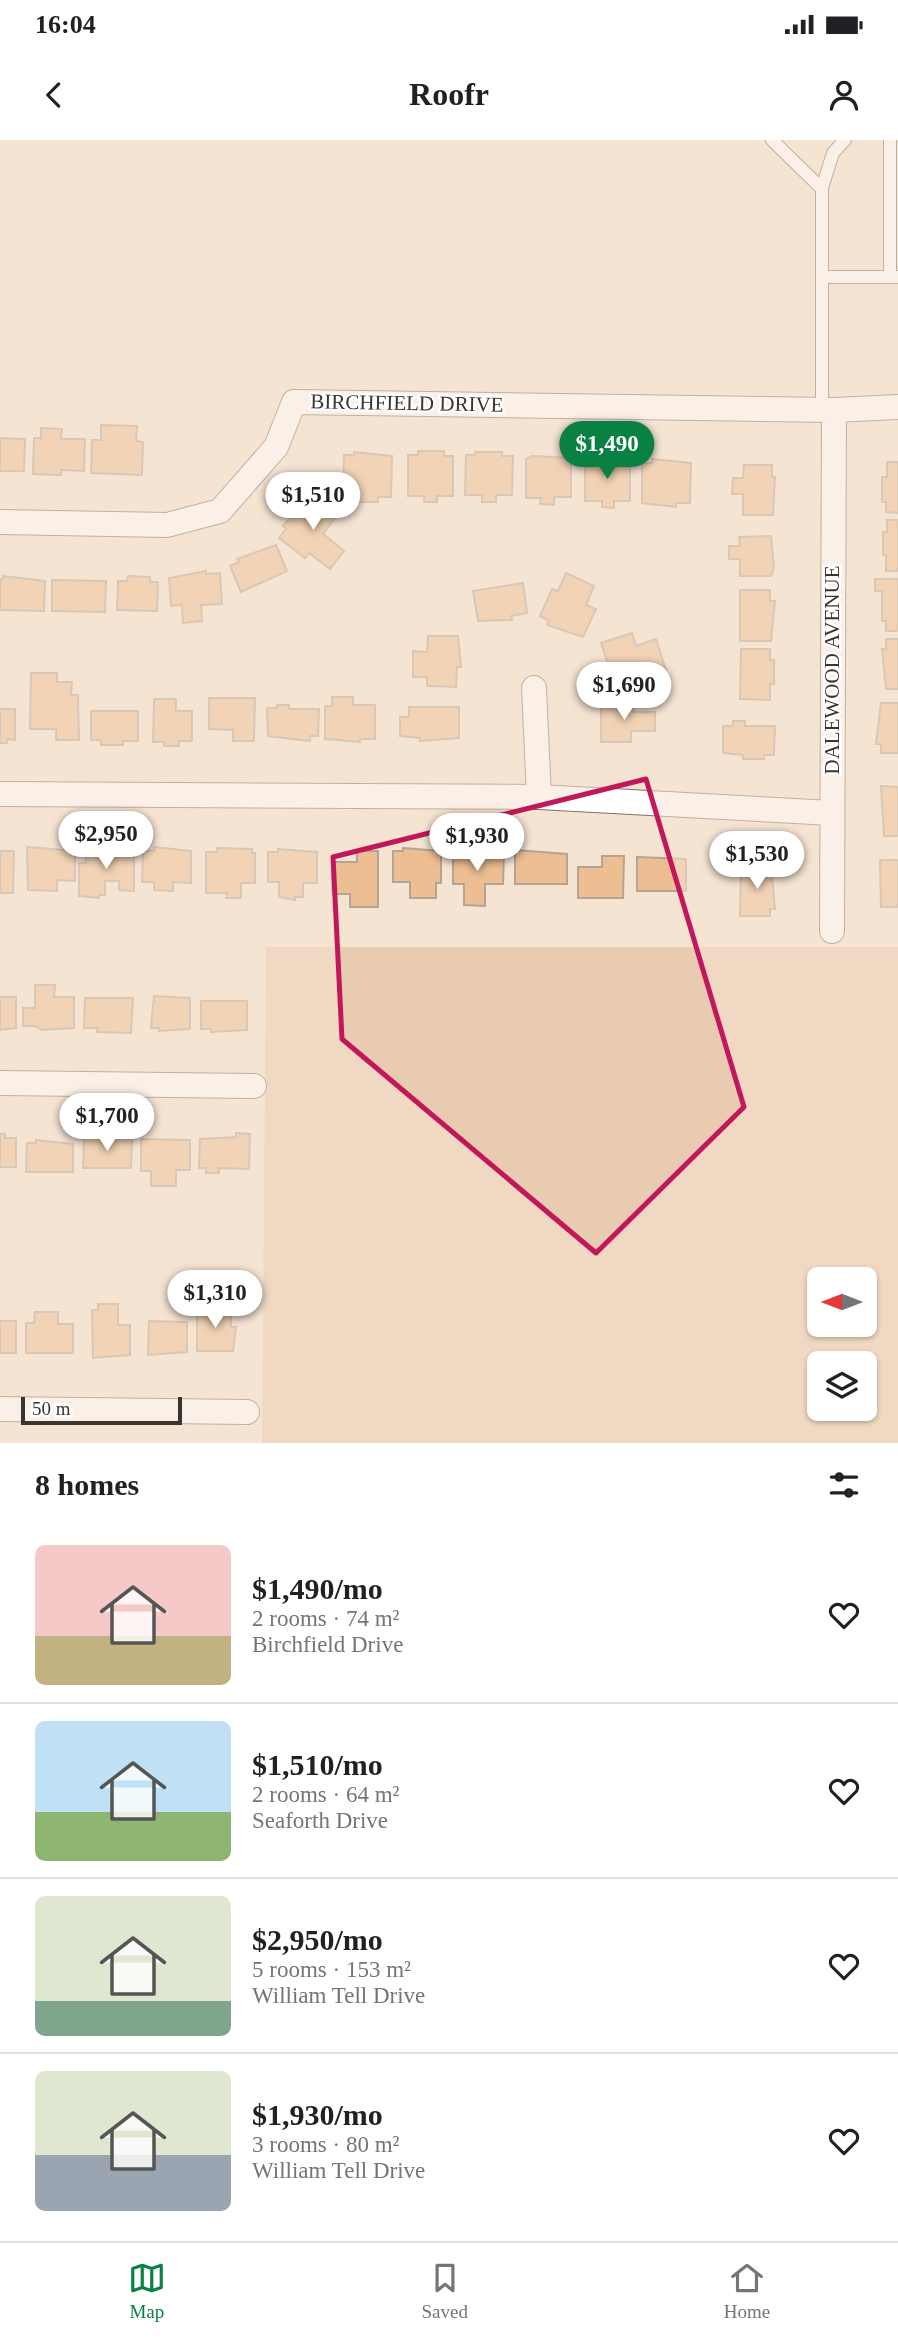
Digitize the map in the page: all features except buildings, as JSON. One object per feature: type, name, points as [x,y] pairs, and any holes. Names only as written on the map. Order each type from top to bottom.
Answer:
[{"type":"street","name":"BIRCHFIELD DRIVE","points":[[0,522],[167,525],[220,511],[275,447],[294,402],[828,410],[898,407]]},
{"type":"street","name":"DALEWOOD AVENUE","points":[[828,410],[832,931]]},
{"type":"street","points":[[534,688],[539,797]]},
{"type":"street","points":[[0,794],[539,797],[832,814]]},
{"type":"street","points":[[0,1083],[254,1086]]},
{"type":"street","points":[[0,1409],[247,1412]]},
{"type":"lane","points":[[772,140],[822,189]]},
{"type":"lane","points":[[828,410],[822,277],[822,189],[833,153],[845,140]]},
{"type":"lane","points":[[822,277],[894,277],[890,140]]},
{"type":"highlighted area","points":[[646,779],[744,1107],[596,1253],[342,1039],[333,857]]},
{"type":"shaded area","points":[[266,947],[898,947],[898,1443],[262,1443]]}]
